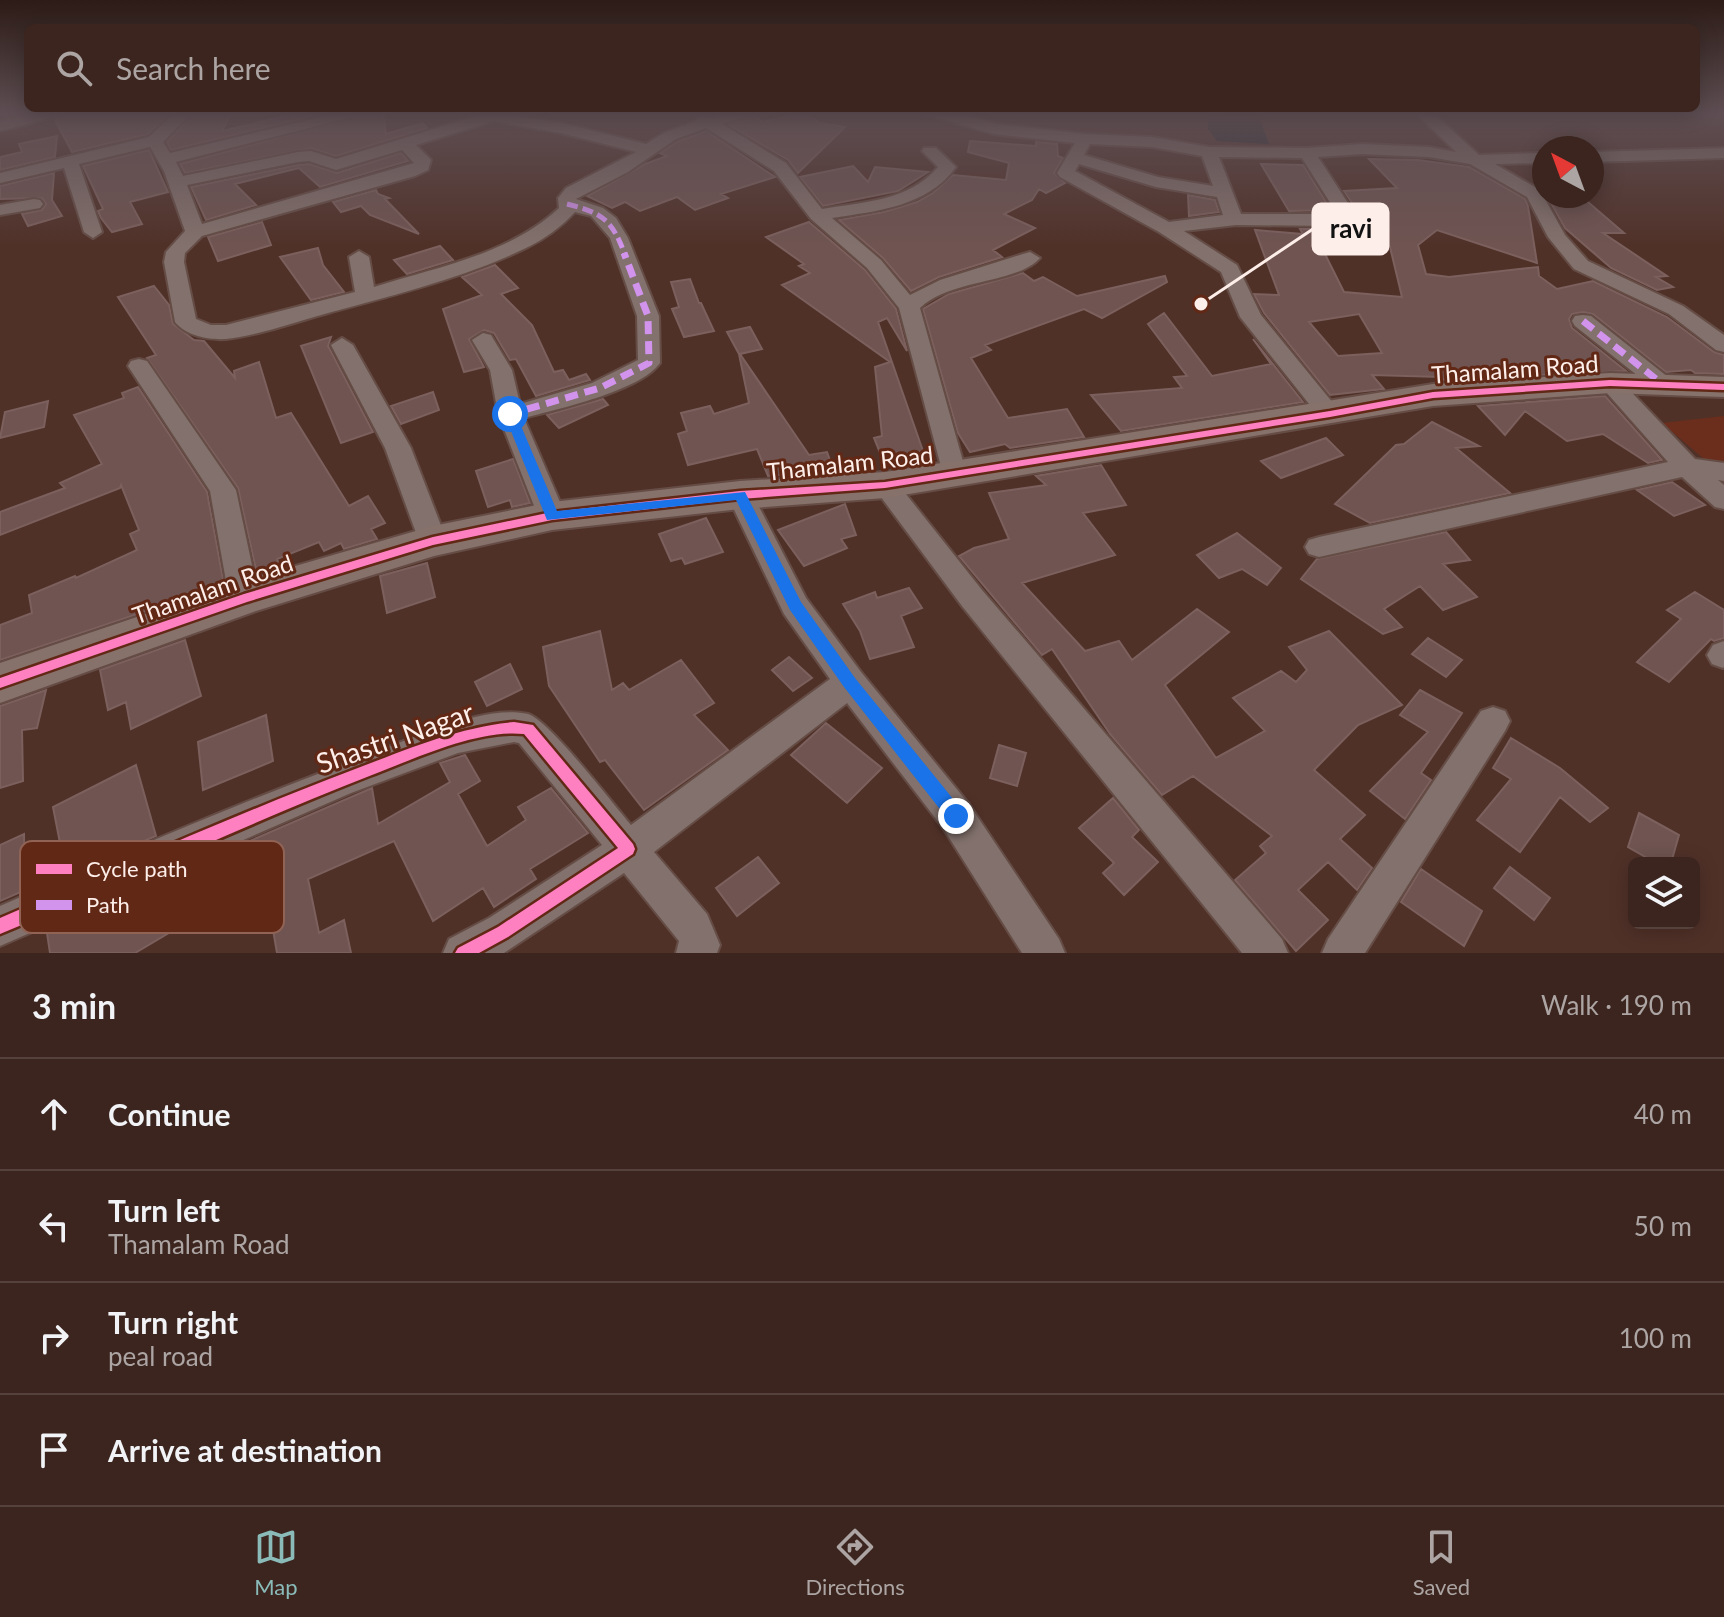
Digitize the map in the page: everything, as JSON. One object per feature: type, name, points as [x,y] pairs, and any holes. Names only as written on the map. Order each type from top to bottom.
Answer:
[{"type":"street","points":[[0,178],[89,156]]},
{"type":"street","points":[[177,156],[166,159],[195,232]]},
{"type":"street","points":[[177,182],[305,156]]},
{"type":"street","points":[[312,156],[336,165],[364,156]]},
{"type":"street","points":[[420,156],[422,166],[195,232],[176,252],[174,273],[186,322],[208,332],[226,332],[366,297],[512,247],[558,221],[568,209],[572,192],[639,156]]},
{"type":"street","points":[[763,156],[780,167],[817,215],[874,264],[909,307],[953,472]]},
{"type":"street","points":[[817,215],[914,197],[941,177],[948,167],[936,156]]},
{"type":"street","points":[[1211,156],[1236,219]]},
{"type":"street","points":[[1166,228],[1236,219],[1332,220],[1346,214],[1309,156]]},
{"type":"street","points":[[1455,156],[1475,160],[1532,158]]},
{"type":"street","points":[[1471,156],[1534,194],[1557,237],[1581,265],[1676,310],[1724,345]]},
{"type":"street","points":[[1225,193],[1156,182],[1074,157],[1066,173],[1166,228],[1230,269],[1251,317],[1330,414]]},
{"type":"street","points":[[70,161],[93,232]]},
{"type":"street","points":[[0,210],[34,204]]},
{"type":"street","points":[[510,414],[568,399],[636,372],[649,363],[648,316],[619,238],[609,222],[597,212],[567,204]]},
{"type":"street","points":[[359,257],[366,297]]},
{"type":"street","points":[[909,307],[915,299],[970,277],[1015,267],[1030,258]]},
{"type":"street","points":[[1583,321],[1665,386]]},
{"type":"street","points":[[483,340],[501,370],[510,414],[552,516]]},
{"type":"street","points":[[342,345],[398,448],[433,541]]},
{"type":"street","points":[[139,366],[223,490],[244,598]]},
{"type":"street","points":[[1610,383],[1687,467],[1724,500]]},
{"type":"street","name":"Thamalam Road","points":[[0,683],[244,598],[433,541],[552,516],[740,495],[885,485],[1433,395],[1610,383],[1724,387]]},
{"type":"street","points":[[1319,547],[1687,467],[1724,472]]},
{"type":"street","points":[[885,485],[972,598],[1268,953]]},
{"type":"street","points":[[740,495],[795,606],[850,682],[956,816],[1045,953]]},
{"type":"street","points":[[463,953],[503,932],[628,849],[850,682]]},
{"type":"street","points":[[1342,953],[1493,721]]},
{"type":"street","name":"Shastri Nagar","points":[[197,841],[311,792],[429,748],[512,725],[528,729],[693,928],[700,945],[696,953]]},
{"type":"street","name":"Shastri Nagar","points":[[0,926],[20,917]]},
{"type":"shaded area","points":[[1724,416],[1724,464],[1711,465],[1662,423]]},
{"type":"building","points":[[2,156],[55,156],[0,170]]},
{"type":"building","points":[[122,156],[152,156],[168,192],[130,202],[142,224],[112,232],[101,218],[98,211],[103,209],[83,166]]},
{"type":"building","points":[[208,156],[268,156],[185,173],[180,164]]},
{"type":"building","points":[[390,156],[404,156],[408,161],[320,187],[299,168],[235,184],[256,205],[206,220],[191,187],[298,165],[309,164],[337,173]]},
{"type":"building","points":[[666,156],[744,156],[775,177],[721,194],[728,198],[695,210],[677,197],[640,211],[625,202],[612,208],[587,196],[645,164]]},
{"type":"building","points":[[782,156],[815,156],[798,173]]},
{"type":"building","points":[[985,156],[1063,158],[1054,173],[1065,183],[1046,193],[1039,189],[1032,200],[1004,214],[1035,228],[993,250],[1002,257],[939,277],[911,291],[883,258],[839,220],[917,202],[933,193],[953,175],[1006,180],[1009,163]]},
{"type":"building","points":[[1369,159],[1418,160],[1469,167],[1525,199],[1528,206],[1537,263],[1437,230],[1418,245],[1426,274],[1449,277],[1538,267],[1539,276],[1557,289],[1593,281],[1667,317],[1714,352],[1724,355],[1724,374],[1695,373],[1691,370],[1666,372],[1593,314],[1583,312],[1572,314],[1569,319],[1572,328],[1626,371],[1444,380],[1441,377],[1372,375],[1384,389],[1330,395],[1264,313],[1254,294],[1279,295],[1255,230],[1303,234],[1300,229],[1332,229],[1356,217],[1358,212],[1344,191],[1397,188]],"holes":[[[1390,247],[1402,297],[1344,292],[1325,254]],[[1359,314],[1382,353],[1338,356],[1309,322]]]},
{"type":"building","points":[[1261,164],[1303,165],[1331,210],[1289,211]]},
{"type":"building","points":[[853,166],[868,182],[875,167],[928,172],[898,191],[823,206],[800,177]]},
{"type":"building","points":[[54,173],[52,200],[62,216],[28,226],[22,214],[42,210],[46,204],[42,198],[0,199],[0,186]]},
{"type":"building","points":[[376,190],[389,198],[385,199],[419,234],[370,215],[361,206],[341,212],[333,202]]},
{"type":"building","points":[[1188,195],[1215,200],[1219,212],[1189,216]]},
{"type":"building","points":[[1554,208],[1595,208],[1624,233],[1603,233],[1667,276],[1656,277],[1673,287],[1657,290],[1611,268],[1565,228]]},
{"type":"building","points":[[262,222],[271,245],[218,261],[208,237]]},
{"type":"building","points":[[809,222],[865,270],[896,309],[907,351],[887,318],[878,322],[923,451],[883,460],[874,438],[882,436],[875,367],[890,362],[782,285],[810,273],[799,266],[804,264],[766,237]]},
{"type":"building","points":[[440,246],[453,260],[407,274],[394,260]]},
{"type":"building","points":[[318,248],[323,265],[344,292],[311,300],[280,257]]},
{"type":"building","points":[[495,265],[518,288],[501,294],[532,325],[554,372],[563,370],[569,380],[586,374],[590,380],[536,396],[516,359],[510,360],[494,333],[484,330],[469,339],[484,367],[464,372],[443,309],[482,295],[462,277]]},
{"type":"building","points":[[1023,273],[1034,281],[1043,277],[1077,296],[1165,276],[1167,282],[1102,318],[1084,309],[985,345],[991,350],[971,358],[1008,418],[1067,409],[1084,437],[1010,448],[1005,444],[970,452],[958,433],[923,309],[949,294]]},
{"type":"building","points":[[690,279],[714,331],[684,337],[672,309],[679,307],[671,282]]},
{"type":"building","points":[[154,286],[169,305],[173,324],[194,340],[204,341],[235,378],[234,371],[259,362],[276,418],[291,413],[349,506],[368,496],[385,523],[371,529],[377,539],[344,549],[341,543],[324,551],[319,542],[277,559],[280,567],[257,574],[238,488],[147,358],[156,355],[118,297]]},
{"type":"building","points":[[1164,313],[1212,376],[1271,364],[1253,339],[1303,402],[1121,431],[1091,395],[1182,388],[1174,377],[1187,376],[1148,324]]},
{"type":"building","points":[[750,327],[762,349],[740,354],[809,455],[827,452],[834,471],[768,476],[757,449],[688,465],[678,434],[687,431],[681,413],[710,406],[714,414],[749,403],[739,354],[727,332]]},
{"type":"building","points":[[331,337],[328,346],[373,432],[341,443],[301,346]]},
{"type":"building","points":[[138,387],[207,492],[224,585],[0,660],[0,625],[32,613],[29,595],[137,550],[130,534],[139,530],[121,485],[0,535],[0,512],[65,488],[60,483],[102,464],[74,415],[124,398],[122,393]]},
{"type":"building","points":[[433,392],[439,410],[401,424],[391,406]]},
{"type":"building","points":[[1605,396],[1662,460],[1648,463],[1603,434],[1567,441],[1525,411],[1505,435],[1478,406]]},
{"type":"building","points":[[603,399],[608,405],[559,428],[547,415]]},
{"type":"building","points":[[48,401],[44,427],[0,438],[5,412]]},
{"type":"building","points":[[1432,422],[1479,446],[1456,448],[1510,493],[1370,523],[1335,504],[1396,445],[1404,444]]},
{"type":"building","points":[[1326,438],[1343,455],[1281,478],[1261,461]]},
{"type":"building","points":[[513,459],[530,503],[512,507],[510,500],[488,507],[476,471]]},
{"type":"building","points":[[1101,465],[1126,505],[1083,513],[1115,555],[1022,583],[1085,651],[1119,641],[1132,660],[1197,609],[1229,632],[1165,685],[1216,758],[1265,731],[1233,698],[1281,671],[1296,682],[1307,670],[1289,647],[1329,631],[1402,705],[1358,725],[1314,770],[1365,815],[1340,839],[1372,868],[1357,890],[1328,862],[1298,890],[1328,920],[1296,951],[1235,880],[1266,853],[1260,846],[1272,836],[1193,776],[1162,795],[1110,734],[1052,649],[1042,655],[959,556],[974,548],[1009,539],[989,493],[1046,485],[1036,476]]},
{"type":"building","points":[[1672,482],[1705,505],[1674,516],[1637,490]]},
{"type":"building","points":[[845,504],[856,535],[841,539],[847,548],[804,566],[778,530]]},
{"type":"building","points":[[706,518],[723,552],[685,564],[682,558],[671,561],[659,534]]},
{"type":"building","points":[[1446,532],[1470,560],[1443,564],[1477,597],[1443,610],[1420,586],[1384,609],[1402,627],[1383,634],[1301,579],[1317,559]]},
{"type":"building","points":[[1237,533],[1281,568],[1267,585],[1242,569],[1219,578],[1197,555]]},
{"type":"building","points":[[427,563],[435,597],[387,613],[380,576]]},
{"type":"building","points":[[909,588],[922,608],[901,616],[914,647],[870,659],[860,631],[843,604],[875,592],[877,598]]},
{"type":"building","points":[[1695,592],[1724,610],[1724,638],[1711,639],[1669,682],[1637,662],[1681,619],[1667,610]]},
{"type":"building","points":[[600,631],[612,690],[623,683],[629,690],[681,660],[714,703],[694,715],[728,750],[644,810],[605,760],[600,762],[549,686],[543,647]]},
{"type":"building","points":[[1428,638],[1462,660],[1446,677],[1412,654]]},
{"type":"building","points":[[185,640],[201,696],[131,729],[126,702],[108,710],[100,670]]},
{"type":"building","points":[[789,657],[812,678],[793,691],[772,670]]},
{"type":"building","points":[[510,664],[522,689],[487,706],[475,682]]},
{"type":"building","points":[[46,690],[37,728],[22,730],[23,781],[0,788],[0,706]]},
{"type":"building","points":[[1420,690],[1462,713],[1421,773],[1431,780],[1405,819],[1370,791],[1428,732],[1400,715]]},
{"type":"building","points":[[266,715],[273,761],[203,790],[198,742]]},
{"type":"building","points":[[826,723],[882,768],[847,803],[791,755]]},
{"type":"building","points":[[1511,738],[1560,768],[1608,808],[1590,822],[1560,797],[1520,852],[1477,820],[1511,779],[1493,768]]},
{"type":"building","points":[[999,745],[1026,753],[1017,786],[990,778]]},
{"type":"building","points":[[465,755],[480,781],[458,794],[487,846],[526,820],[518,807],[551,788],[588,833],[530,869],[536,879],[494,907],[483,888],[433,921],[394,841],[308,879],[319,933],[344,920],[351,953],[277,953],[274,933],[284,933],[284,841],[250,841],[372,788],[378,824],[450,782],[440,763]]},
{"type":"building","points":[[136,765],[156,836],[144,841],[60,841],[53,807]]},
{"type":"building","points":[[1113,798],[1139,830],[1132,837],[1158,862],[1124,895],[1103,873],[1114,863],[1079,828]]},
{"type":"building","points":[[1639,813],[1679,835],[1673,857],[1646,857],[1628,847]]},
{"type":"building","points":[[24,834],[24,841],[20,841],[20,892],[0,901],[0,845]]},
{"type":"building","points":[[758,857],[779,883],[737,916],[716,888]]},
{"type":"building","points":[[1510,867],[1550,898],[1534,920],[1494,888]]},
{"type":"building","points":[[1421,869],[1482,911],[1464,946],[1401,902]]},
{"type":"building","points":[[47,933],[169,933],[135,953],[50,953]]},
{"type":"marked path","points":[[552,516],[510,414],[600,388],[649,363],[648,316],[619,238],[609,222],[597,212],[567,204]]},
{"type":"marked path","points":[[1583,321],[1661,383]]},
{"type":"cycle path","points":[[0,683],[244,598],[433,541],[552,516],[740,495],[885,485],[1433,395],[1610,383],[1724,387]]},
{"type":"cycle path","points":[[195,841],[438,745],[497,729],[528,729],[628,849],[503,932],[463,953]]},
{"type":"cycle path","points":[[0,926],[20,917]]},
{"type":"place","name":"ravi","points":[[1201,304]]},
{"type":"route","points":[[510,414],[552,516],[740,495],[795,606],[850,682],[956,816]]}]
